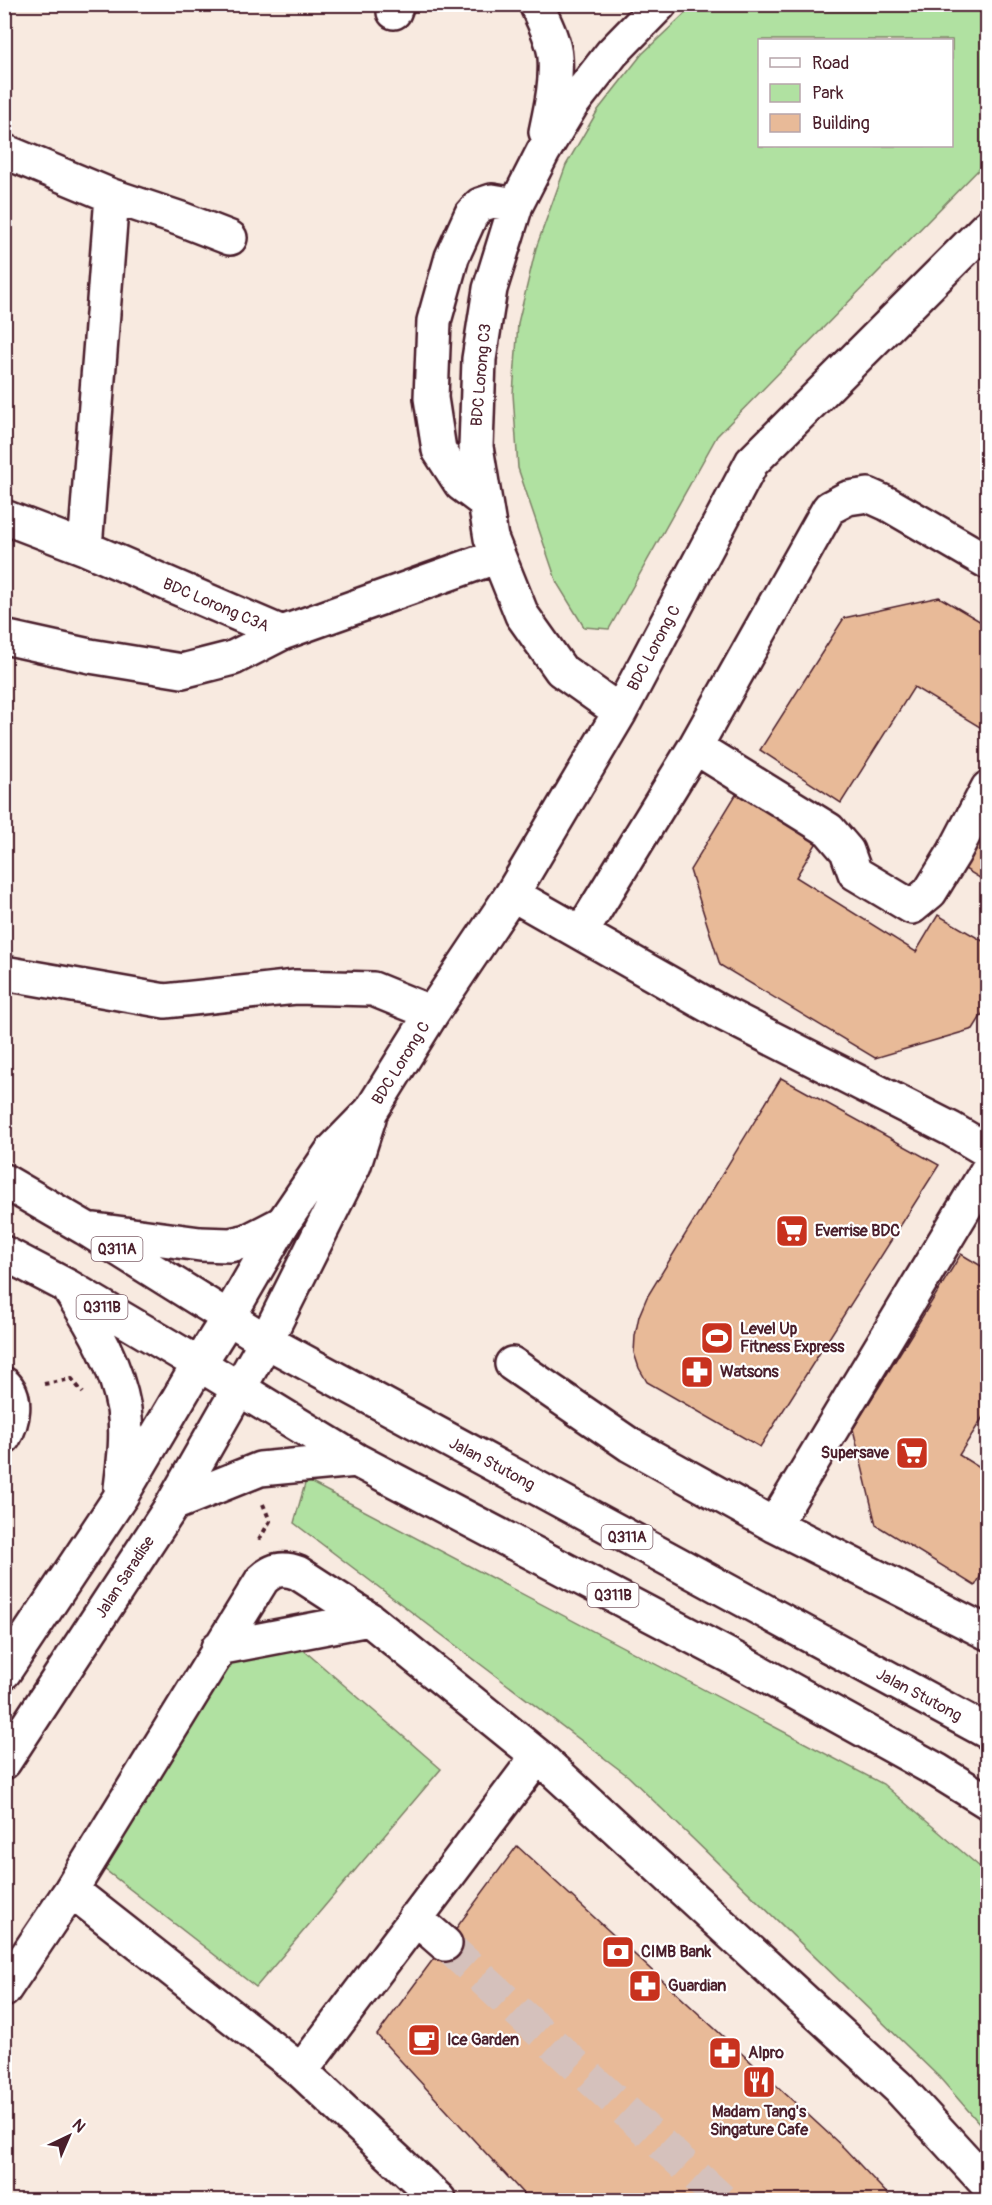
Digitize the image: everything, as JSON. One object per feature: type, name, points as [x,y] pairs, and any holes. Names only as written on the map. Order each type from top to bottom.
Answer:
[{"type":"street","points":[[536,4],[545,23],[555,55],[554,89],[543,152]]},
{"type":"street","name":"BDC Lorong C3","points":[[620,712],[561,669],[522,615],[498,556],[491,538],[476,447],[479,359],[490,290],[516,205],[543,152],[572,104],[612,53],[654,6]]},
{"type":"street","points":[[4,151],[112,196],[230,238]]},
{"type":"street","points":[[85,548],[112,196]]},
{"type":"street","points":[[485,502],[461,483],[439,450],[431,398],[434,321],[452,257],[471,215],[480,205],[492,201],[516,205]]},
{"type":"street","name":"BDC Lorong C","points":[[199,1364],[283,1223],[332,1151],[371,1111],[432,1013],[512,894],[620,712],[753,462],[987,226]]},
{"type":"street","points":[[581,933],[695,747],[829,508],[848,498],[868,495],[888,504],[987,562]]},
{"type":"street","name":"BDC Lorong C3A","points":[[4,517],[85,548],[282,633],[498,556]]},
{"type":"street","points":[[4,637],[90,656],[182,671],[233,658],[282,633]]},
{"type":"street","points":[[695,747],[829,830],[847,851],[855,873],[912,907],[930,892],[954,853],[987,788]]},
{"type":"street","points":[[512,894],[720,1012],[951,1129],[987,1151]]},
{"type":"street","points":[[4,973],[165,1001],[296,987],[373,989],[432,1013]]},
{"type":"street","name":"BDC Lorong C","points":[[238,1388],[266,1341],[354,1165],[371,1111]]},
{"type":"street","points":[[774,1525],[987,1169]]},
{"type":"street","name":"Jalan Stutong","points":[[4,1181],[85,1228],[266,1341],[987,1732]]},
{"type":"street","points":[[85,1228],[200,1244],[230,1245],[248,1241],[283,1223]]},
{"type":"street","name":"Q311B","points":[[4,1253],[67,1286],[356,1460],[747,1666],[938,1771],[987,1802]]},
{"type":"street","points":[[67,1286],[95,1328],[111,1362],[124,1411],[125,1446],[121,1496]]},
{"type":"street","points":[[4,1672],[121,1496],[199,1364]]},
{"type":"street","points":[[512,1364],[630,1446],[774,1525],[983,1622]]},
{"type":"street","points":[[4,1437],[9,1429],[13,1408],[7,1387]]},
{"type":"street","name":"Jalan Saradise","points":[[4,1762],[173,1504],[238,1388]]},
{"type":"street","points":[[173,1504],[260,1468],[356,1460]]},
{"type":"street","points":[[4,1990],[71,1890],[261,1580],[268,1573],[278,1569],[288,1569],[298,1573],[369,1619],[538,1756],[899,2088],[987,2186]]},
{"type":"street","points":[[218,1648],[369,1619]]},
{"type":"street","points":[[301,2071],[538,1756]]},
{"type":"street","points":[[71,1890],[301,2071],[439,2200]]},
{"type":"street","points":[[415,1918],[445,1944]]},
{"type":"path","points":[[7,1387],[72,1379],[99,1412],[124,1411]]},
{"type":"path","points":[[249,1473],[270,1521],[252,1552],[278,1569]]},
{"type":"green space","points":[[694,5],[987,5],[987,161],[717,436],[609,629],[584,627],[557,583],[518,468],[513,394],[518,323],[536,248],[566,165],[598,110],[642,54]]},
{"type":"green space","points":[[306,1480],[883,1784],[987,1873],[987,2132],[939,2077],[628,1776],[294,1523]]},
{"type":"green space","points":[[300,1647],[441,1769],[256,1987],[90,1858],[116,1851],[228,1659]]},
{"type":"building","points":[[939,597],[988,626],[988,732],[914,687],[841,803],[760,750],[844,618]]},
{"type":"building","points":[[740,788],[819,839],[796,877],[916,952],[938,915],[988,944],[988,1005],[973,1029],[875,1058],[720,965],[690,870]]},
{"type":"building","points":[[988,821],[988,883],[960,866]]},
{"type":"building","name":"Everrise BDC","points":[[781,1078],[939,1165],[760,1447],[647,1382],[634,1353],[639,1316],[647,1297]]},
{"type":"building","points":[[961,1254],[988,1270],[988,1409],[959,1455],[988,1473],[988,1563],[975,1586],[876,1525],[853,1429]]},
{"type":"building","points":[[517,1846],[844,2148],[893,2200],[529,2200],[377,2035]]},
{"type":"tunnel","points":[[445,1944],[722,2200]]},
{"type":"place","name":"Everrise BDC","points":[[792,1231]]},
{"type":"place","name":"Level Up Fitness Express","points":[[717,1338]]},
{"type":"place","name":"Watsons","points":[[697,1372]]},
{"type":"place","name":"Supersave","points":[[912,1453]]},
{"type":"place","name":"CIMB Bank","points":[[618,1952]]},
{"type":"place","name":"Guardian","points":[[645,1986]]},
{"type":"place","name":"Ice Garden","points":[[424,2040]]},
{"type":"place","name":"Alpro","points":[[725,2053]]},
{"type":"place","name":"Madam Tang's Singature Cafe","points":[[759,2082]]}]
